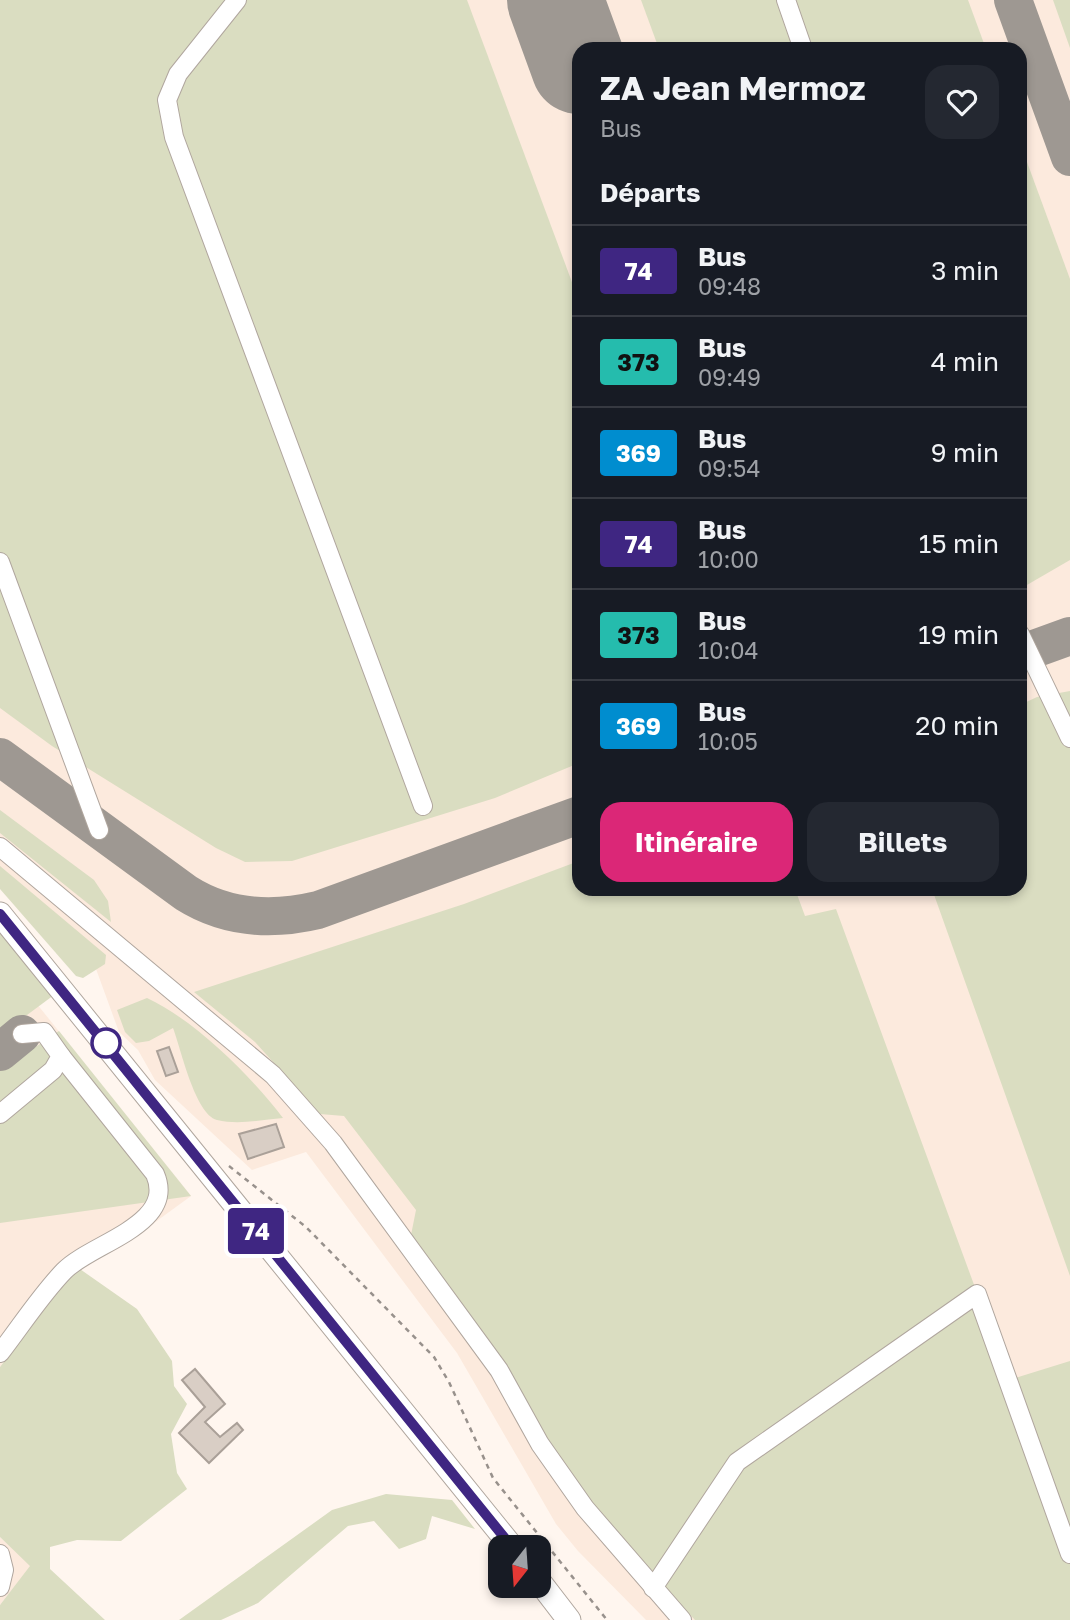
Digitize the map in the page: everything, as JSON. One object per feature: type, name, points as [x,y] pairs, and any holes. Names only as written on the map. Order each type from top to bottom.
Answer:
[{"type":"main road","points":[[0,914],[502,1535]]},
{"type":"main road","points":[[551,1597],[569,1620]]},
{"type":"lane","points":[[237,0],[178,74],[167,100],[174,137],[424,806]]},
{"type":"lane","points":[[786,0],[801,42]]},
{"type":"lane","points":[[0,562],[99,830]]},
{"type":"lane","points":[[1027,649],[1070,738]]},
{"type":"lane","points":[[0,847],[273,1075],[333,1143],[499,1370],[540,1444],[584,1508],[681,1620]]},
{"type":"lane","points":[[0,1353],[63,1272],[79,1258],[134,1228],[154,1208],[160,1198],[161,1187],[155,1174],[44,1032],[22,1034]]},
{"type":"lane","points":[[0,1114],[53,1070],[61,1056]]},
{"type":"lane","points":[[653,1588],[737,1462],[977,1294],[1070,1554]]},
{"type":"lane","points":[[0,1554],[4,1570],[0,1587]]},
{"type":"path","points":[[220,1160],[306,1227],[434,1357],[449,1382],[493,1478],[607,1620]]},
{"type":"shaded area","points":[[0,0],[1070,0],[1070,1620],[646,1620],[578,1551],[556,1524],[457,1353],[306,1152],[252,1170],[155,1080],[138,1050],[119,1032],[88,947],[0,874]]},
{"type":"shaded area","points":[[0,958],[191,1196],[121,1247],[77,1267],[0,1367]]},
{"type":"shaded area","points":[[0,1537],[31,1566],[0,1605]]},
{"type":"green space","points":[[0,0],[467,0],[572,282],[572,766],[495,798],[292,861],[245,862],[216,848],[52,746],[0,708]]},
{"type":"green space","points":[[641,0],[968,0],[983,42],[656,42]]},
{"type":"green space","points":[[1053,0],[1070,0],[1070,48]]},
{"type":"green space","points":[[1027,162],[1070,279],[1070,560],[1027,585]]},
{"type":"green space","points":[[1070,691],[1070,1276],[934,896],[1027,896],[1027,702],[1037,697]]},
{"type":"green space","points":[[0,810],[94,880],[108,901],[111,922],[0,833]]},
{"type":"green space","points":[[572,864],[572,896],[798,896],[805,916],[836,909],[1009,1380],[1070,1361],[1070,1620],[695,1620],[602,1520],[567,1472],[491,1343],[411,1235],[416,1210],[344,1116],[320,1114],[255,1042],[194,992],[464,904]]},
{"type":"green space","points":[[0,866],[106,955],[105,964],[83,978],[76,976],[0,889]]},
{"type":"green space","points":[[0,930],[54,995],[0,1035]]},
{"type":"green space","points":[[147,998],[184,1020],[221,1050],[255,1084],[283,1118],[233,1122],[217,1120],[209,1115],[196,1094],[173,1028],[149,1041],[136,1043],[125,1032],[117,1010]]},
{"type":"green space","points":[[59,1031],[191,1196],[0,1223],[0,1071]]},
{"type":"green space","points":[[77,1267],[137,1309],[172,1361],[174,1386],[187,1404],[171,1434],[177,1473],[187,1489],[121,1541],[77,1540],[50,1547],[50,1569],[105,1620],[0,1620],[0,1605],[30,1566],[0,1537],[0,1367]]},
{"type":"green space","points":[[386,1494],[452,1500],[475,1529],[432,1516],[426,1539],[399,1549],[374,1521],[348,1526],[258,1603],[221,1620],[179,1620],[332,1510]]},
{"type":"building","points":[[169,1047],[178,1072],[166,1076],[157,1051]]},
{"type":"building","points":[[276,1124],[284,1147],[248,1159],[239,1134]]},
{"type":"building","points":[[195,1369],[225,1404],[205,1422],[220,1437],[237,1423],[243,1430],[209,1463],[179,1433],[205,1407],[182,1380]]},
{"type":"taxiway","points":[[1013,0],[1070,157]]},
{"type":"taxiway","points":[[1027,651],[1070,636]]},
{"type":"taxiway","points":[[0,757],[186,893],[217,908],[250,915],[284,916],[318,910],[572,818]]},
{"type":"taxiway","points":[[0,1052],[22,1034]]},
{"type":"runway","points":[[555,0],[572,47]]},
{"type":"bus line","name":"74","points":[[0,914],[502,1535]]}]
